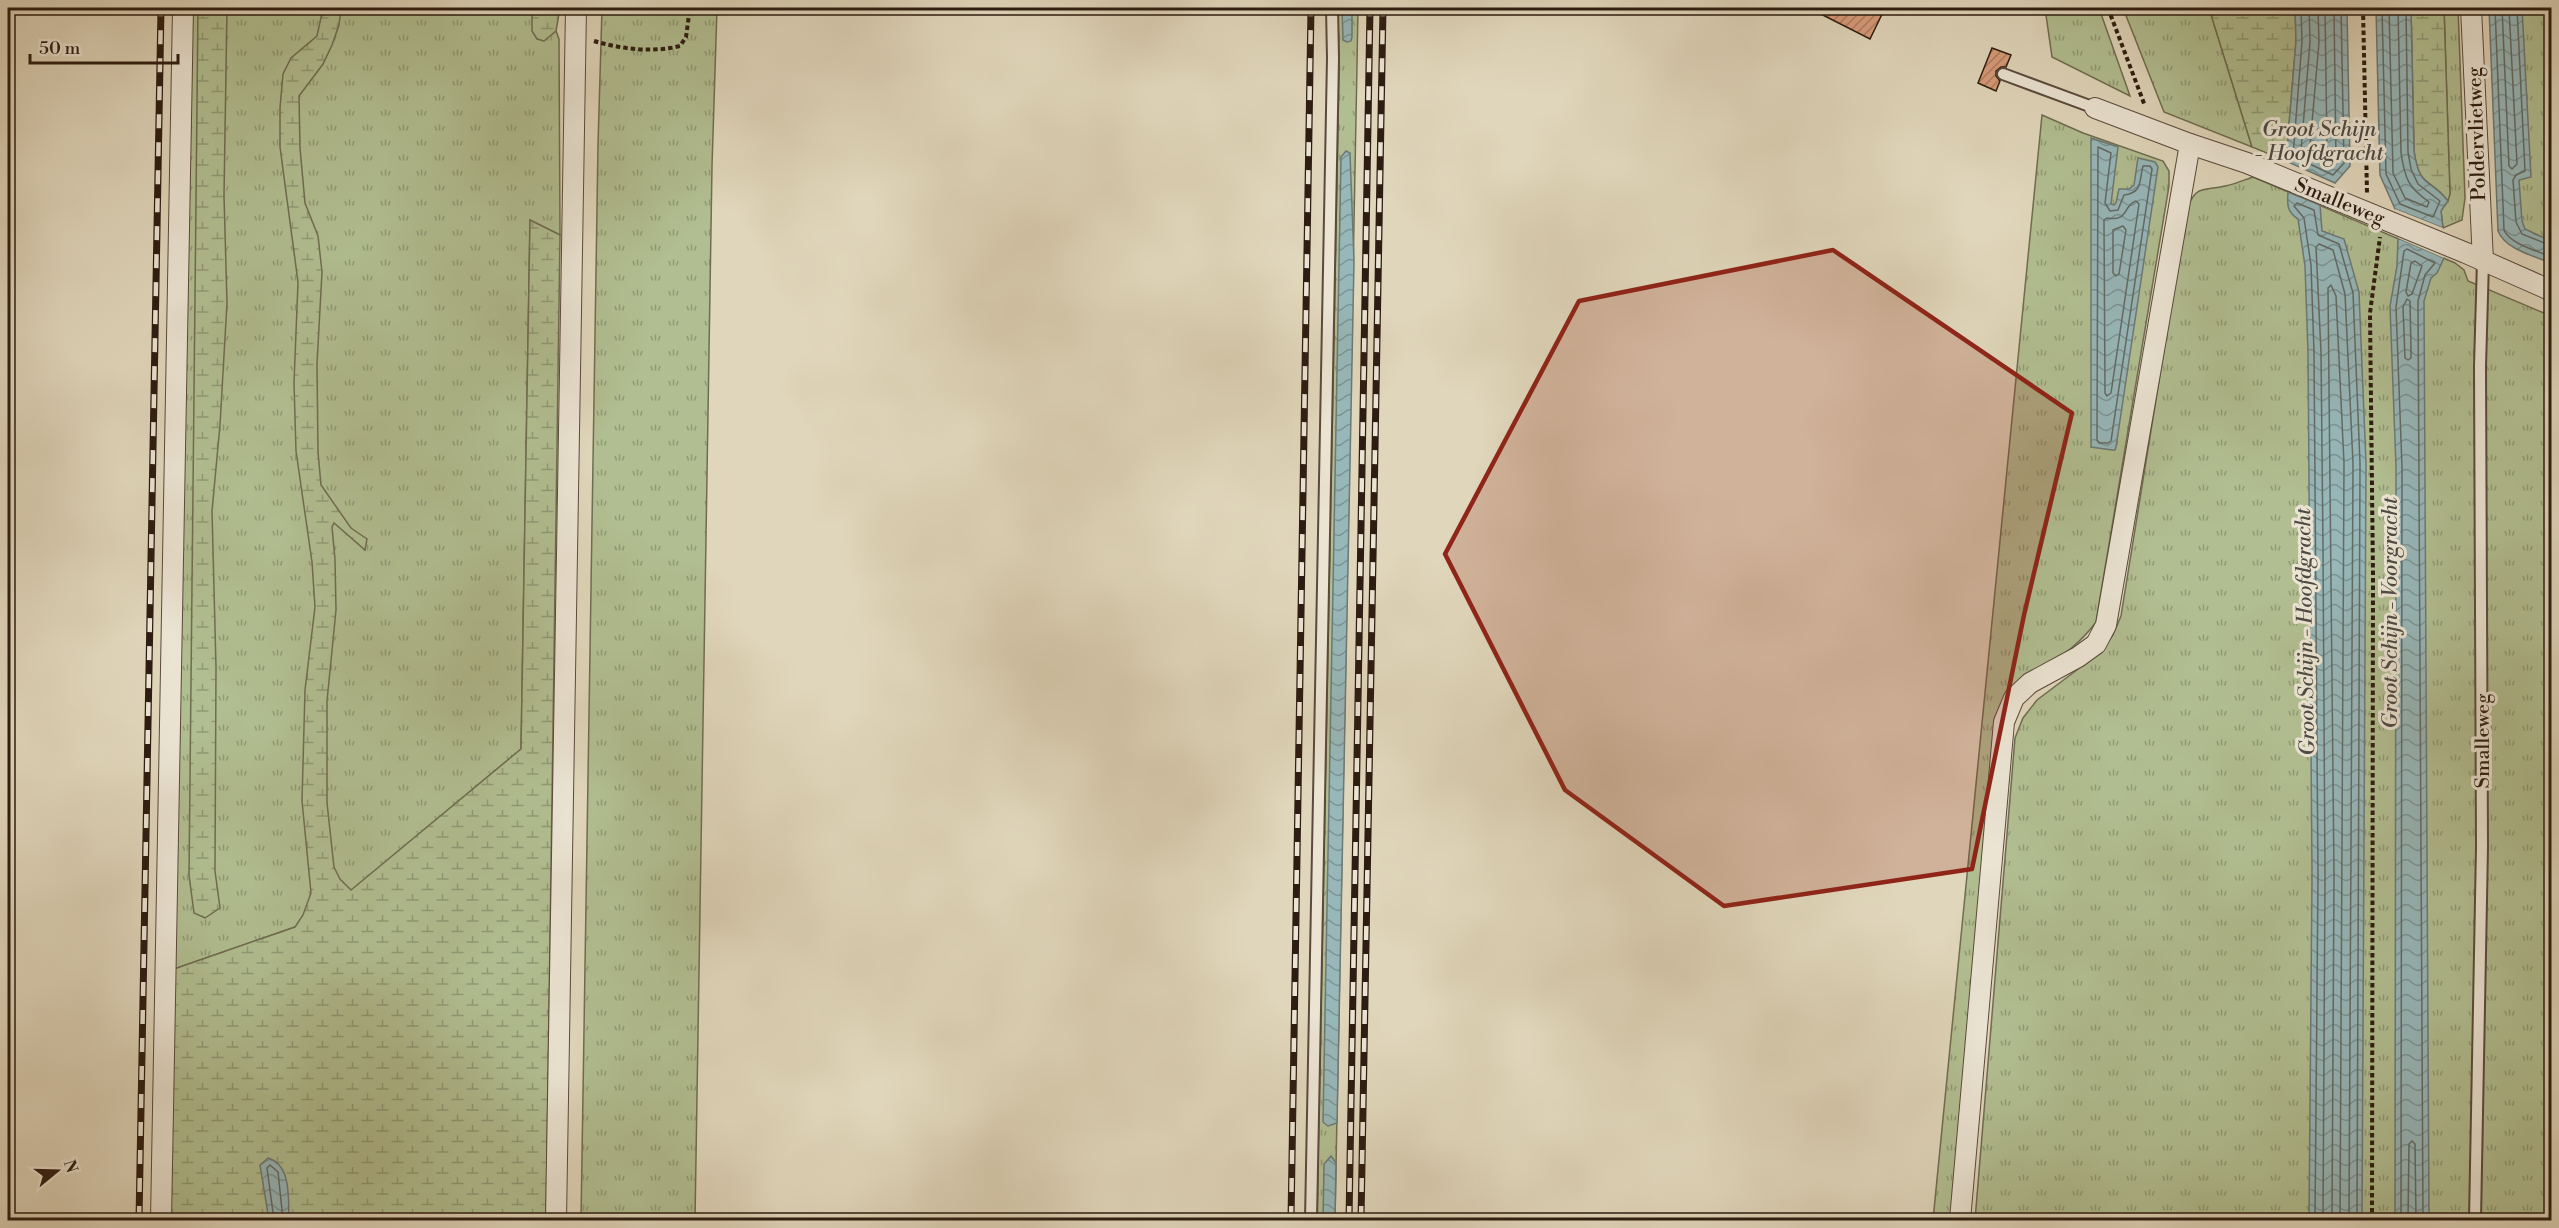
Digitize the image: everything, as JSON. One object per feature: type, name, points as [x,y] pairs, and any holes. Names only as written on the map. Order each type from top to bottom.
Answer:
[{"type":"street","points":[[161,1221],[183,8]]},
{"type":"street","points":[[556,1221],[576,8]]},
{"type":"street","name":"Poldervlietweg","points":[[2471,8],[2475,257]]},
{"type":"street","name":"Smalleweg","points":[[2095,108],[2247,163],[2552,291]]},
{"type":"street","points":[[1960,1221],[2004,722],[2014,698],[2030,682],[2078,657],[2096,644],[2106,624],[2190,144]]},
{"type":"lane","points":[[1311,1221],[1333,58],[1332,8]]},
{"type":"lane","points":[[2003,74],[2095,108]]},
{"type":"lane","name":"Smalleweg","points":[[2475,257],[2480,366],[2482,847],[2475,1221]]},
{"type":"path","points":[[575,36],[614,46],[669,49],[680,46],[686,37],[690,8]]},
{"type":"path","points":[[2108,8],[2152,130]]},
{"type":"path","points":[[2364,8],[2375,216],[2370,314],[2373,576],[2372,1221]]},
{"type":"highlighted area","points":[[1833,250],[2072,413],[2024,615],[1972,869],[1724,906],[1565,790],[1445,554],[1579,301]]},
{"type":"green space","points":[[190,8],[532,8],[556,31],[559,39],[560,235],[530,220],[521,749],[318,919],[174,969]]},
{"type":"green space","points":[[198,8],[227,8],[224,196],[227,303],[212,511],[216,667],[215,871],[220,908],[205,918],[194,913],[189,875]]},
{"type":"green space","points":[[323,8],[341,8],[339,25],[323,64],[299,96],[300,148],[305,203],[318,236],[322,272],[317,364],[318,452],[321,485],[351,528],[367,539],[365,550],[334,523],[332,527],[336,610],[327,701],[327,803],[334,867],[340,879],[351,890],[521,749],[530,220],[560,235],[546,1220],[169,1220],[174,969],[295,927],[303,915],[311,893],[302,801],[305,690],[315,607],[312,562],[296,451],[294,383],[298,282],[280,147],[280,108],[283,74],[291,58],[317,36]]},
{"type":"green space","points":[[532,8],[560,8],[556,31],[544,41],[537,39],[532,31]]},
{"type":"green space","points":[[602,8],[717,8],[712,166],[695,1220],[581,1220]]},
{"type":"green space","points":[[1338,8],[1358,8],[1335,1220],[1317,1220],[1339,72]]},
{"type":"green space","points":[[2045,8],[2099,8],[2130,96],[2052,57]]},
{"type":"green space","points":[[2123,8],[2209,8],[2252,147],[2164,112]]},
{"type":"green space","points":[[2209,8],[2295,8],[2296,41],[2286,161],[2252,147]]},
{"type":"green space","points":[[2411,8],[2444,8],[2450,194],[2448,201],[2422,177],[2416,163]]},
{"type":"green space","points":[[2444,8],[2458,8],[2465,198],[2462,220],[2443,228],[2441,211],[2450,194]]},
{"type":"green space","points":[[2501,8],[2551,8],[2551,249],[2521,236]]},
{"type":"green space","points":[[2042,115],[2083,133],[2163,161],[2169,171],[2169,186],[2096,622],[2077,643],[2010,695],[1953,1220],[1933,1220]]},
{"type":"green space","points":[[2253,177],[2455,263],[2464,270],[2468,281],[2551,316],[2551,1220],[1975,1220],[2015,738],[2023,718],[2037,700],[2102,651],[2113,635],[2121,616],[2187,208],[2194,195],[2202,190],[2229,185]]},
{"type":"water","points":[[1342,8],[1352,8],[1352,37],[1351,41],[1347,42],[1343,40]]},
{"type":"water","name":"Groot Schijn - Hoofdgracht","points":[[2295,8],[2347,8],[2350,166],[2335,183],[2286,161],[2296,41]]},
{"type":"water","points":[[2376,8],[2411,8],[2414,151],[2422,178],[2448,201],[2441,211],[2443,228],[2395,209],[2380,175]]},
{"type":"water","points":[[2489,8],[2522,8],[2531,177],[2519,180],[2522,221],[2525,229],[2551,241],[2551,263],[2513,247],[2498,231]]},
{"type":"water","points":[[2091,138],[2118,147],[2111,204],[2116,203],[2119,189],[2129,189],[2134,185],[2138,158],[2155,162],[2158,167],[2115,450],[2091,447]]},
{"type":"water","points":[[1346,151],[1350,153],[1354,261],[1337,1123],[1328,1126],[1323,1122],[1341,157]]},
{"type":"water","points":[[2288,192],[2320,205],[2322,231],[2344,239],[2359,292],[2366,463],[2362,1220],[2309,1220],[2312,876],[2308,352],[2305,266],[2298,219],[2288,208]]},
{"type":"water","points":[[2398,238],[2444,258],[2437,273],[2431,278],[2424,301],[2429,1220],[2395,1220],[2396,467],[2390,306],[2397,266]]},
{"type":"water","points":[[1331,1156],[1336,1163],[1335,1220],[1323,1220],[1324,1164]]},
{"type":"water","points":[[268,1158],[276,1162],[285,1175],[289,1220],[269,1220],[260,1165]]},
{"type":"pier","points":[[2395,209],[2443,228],[2443,231],[2396,212]]},
{"type":"pier","points":[[2398,235],[2444,255],[2444,258],[2398,238]]},
{"type":"building","points":[[1809,8],[1885,8],[1870,39]]},
{"type":"building","points":[[1992,48],[2011,55],[2006,67],[2001,67],[1996,71],[1996,76],[2000,81],[1996,91],[1978,83]]},
{"type":"railway","points":[[139,1220],[161,8]]},
{"type":"railway","points":[[1291,1220],[1311,8]]},
{"type":"railway","points":[[1349,1220],[1370,8]]},
{"type":"railway","points":[[1361,1220],[1383,8]]},
{"type":"water label","name":"Groot Schijn - Voorgracht","points":[[2390,613]]}]
